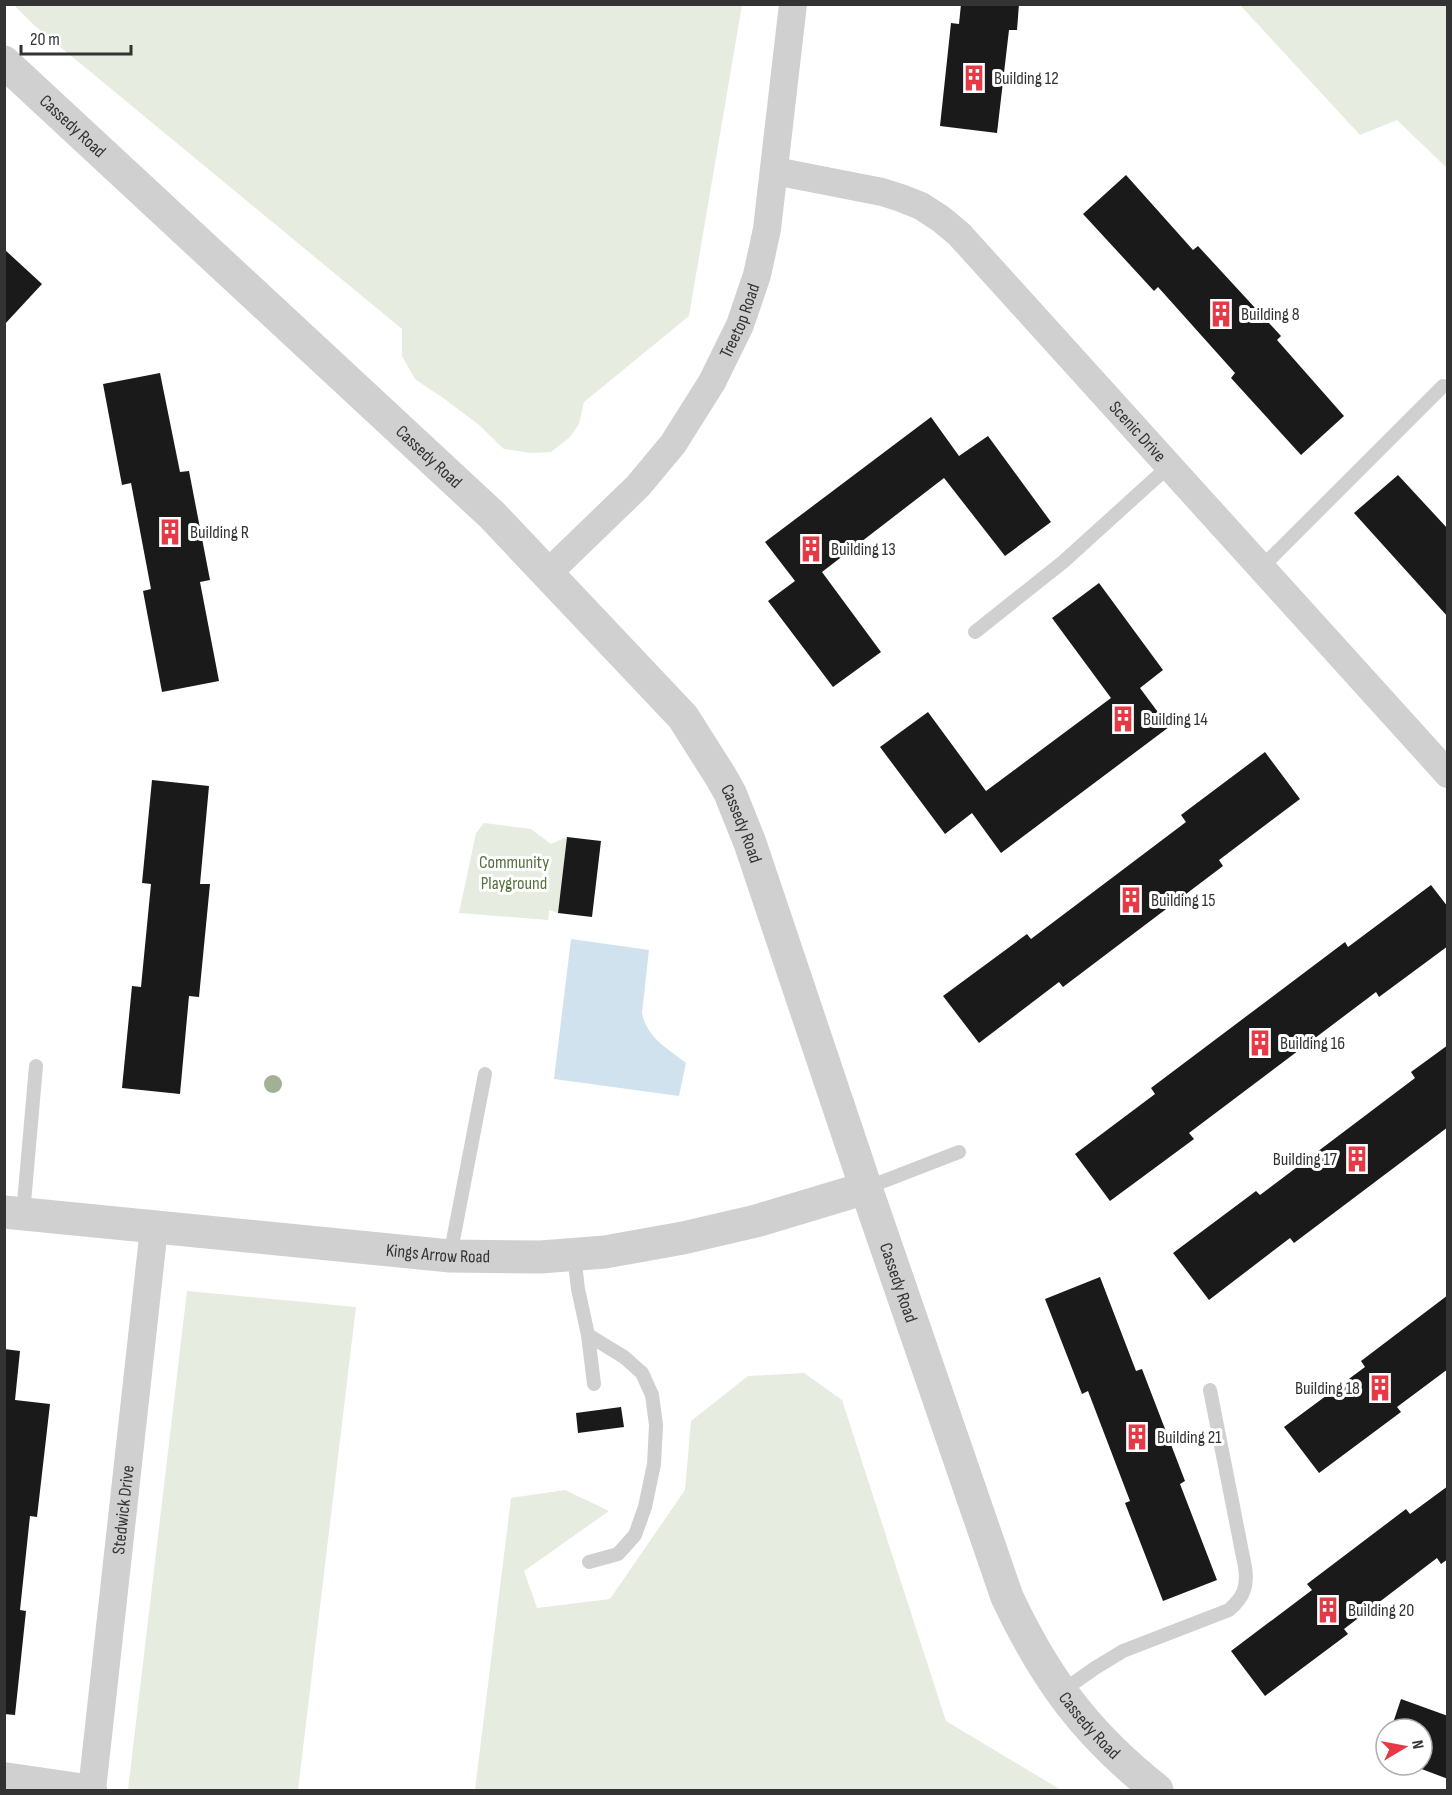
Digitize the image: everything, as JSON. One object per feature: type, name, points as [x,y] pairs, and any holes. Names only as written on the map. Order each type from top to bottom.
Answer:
[{"type":"street","name":"Treetop Road","points":[[548,574],[638,486],[673,444],[712,382],[740,325],[753,289],[767,229],[793,4]]},
{"type":"street","name":"Cassedy Road","points":[[4,62],[476,500],[683,717],[703,746],[730,793],[750,843],[1007,1597],[1034,1651],[1060,1692],[1083,1722],[1115,1755],[1157,1791]]},
{"type":"street","name":"Scenic Drive","points":[[775,171],[891,195],[921,206],[959,234],[1448,774]]},
{"type":"street","name":"Kings Arrow Road","points":[[14,1213],[450,1256],[516,1257],[605,1252],[683,1238],[756,1221],[867,1188]]},
{"type":"street","name":"Stedwick Drive","points":[[93,1790],[154,1228]]},
{"type":"street","points":[[4,1776],[93,1790]]},
{"type":"lane","points":[[1261,568],[1443,386]]},
{"type":"lane","points":[[975,632],[1063,562],[1169,466]]},
{"type":"lane","points":[[14,1213],[36,1066]]},
{"type":"lane","points":[[450,1256],[485,1074]]},
{"type":"lane","points":[[867,1188],[959,1152]]},
{"type":"lane","points":[[574,1255],[594,1384]]},
{"type":"lane","points":[[588,1335],[624,1357],[642,1373],[652,1395],[656,1425],[654,1464],[645,1507],[635,1535],[618,1554],[589,1562]]},
{"type":"lane","points":[[1060,1692],[1123,1651],[1229,1610],[1243,1594],[1247,1578],[1210,1390]]},
{"type":"green space","points":[[14,5],[742,5],[689,316],[584,402],[579,424],[570,437],[551,452],[531,453],[504,449],[479,425],[415,379],[402,356],[402,329],[35,26]]},
{"type":"green space","points":[[1240,5],[1447,5],[1447,168],[1397,120],[1360,135]]},
{"type":"green space","name":"Community Playground","points":[[484,823],[531,829],[551,844],[567,837],[558,913],[549,910],[548,920],[459,913],[476,833]]},
{"type":"green space","points":[[187,1291],[356,1307],[298,1790],[128,1790]]},
{"type":"green space","points":[[804,1373],[842,1400],[946,1721],[1061,1790],[475,1790],[511,1498],[565,1490],[609,1511],[524,1571],[537,1608],[610,1599],[685,1490],[691,1421],[748,1376]]},
{"type":"water","points":[[571,939],[649,950],[642,1013],[653,1036],[686,1063],[679,1096],[554,1079]]},
{"type":"building","name":"Building 12","points":[[961,4],[1019,4],[1017,30],[1009,30],[997,133],[940,126],[951,23],[959,24]]},
{"type":"building","name":"Building 8","points":[[1126,175],[1193,250],[1198,246],[1281,336],[1277,340],[1344,416],[1301,455],[1231,378],[1235,373],[1158,287],[1154,291],[1083,214]]},
{"type":"building","points":[[4,249],[42,284],[4,325]]},
{"type":"building","name":"Building R","points":[[160,373],[180,472],[189,471],[210,580],[200,582],[219,681],[162,692],[143,591],[151,589],[131,483],[122,485],[103,384]]},
{"type":"building","name":"Building 13","points":[[931,417],[959,456],[988,436],[1051,522],[1005,556],[944,478],[822,572],[881,652],[833,687],[768,601],[795,581],[765,542]]},
{"type":"building","points":[[1398,475],[1448,529],[1448,617],[1354,513]]},
{"type":"building","name":"Building 14","points":[[1099,583],[1163,670],[1140,688],[1169,727],[1001,853],[972,813],[945,834],[880,747],[928,712],[986,791],[1111,698],[1052,618]]},
{"type":"building","name":"Building 15","points":[[1265,752],[1300,799],[1219,860],[1223,866],[1063,987],[1059,982],[979,1043],[943,996],[1027,934],[1031,939],[1186,822],[1181,815]]},
{"type":"building","points":[[152,780],[209,786],[200,884],[210,884],[199,997],[189,996],[180,1094],[122,1088],[132,986],[141,987],[151,884],[142,883]]},
{"type":"building","points":[[567,837],[601,841],[592,917],[558,913]]},
{"type":"building","name":"Building 16","points":[[1431,885],[1448,907],[1448,946],[1379,997],[1376,992],[1189,1133],[1194,1139],[1110,1201],[1075,1154],[1155,1094],[1151,1088],[1345,942],[1348,947]]},
{"type":"building","name":"Building 17","points":[[1448,1045],[1448,1127],[1294,1243],[1290,1238],[1209,1300],[1173,1253],[1256,1191],[1260,1195],[1415,1078],[1411,1072]]},
{"type":"building","name":"Building 21","points":[[1100,1277],[1136,1371],[1142,1369],[1185,1481],[1180,1484],[1217,1580],[1163,1601],[1125,1503],[1130,1501],[1088,1391],[1082,1394],[1045,1299]]},
{"type":"building","name":"Building 18","points":[[1448,1295],[1448,1369],[1397,1407],[1401,1412],[1319,1473],[1284,1427],[1365,1367],[1361,1361]]},
{"type":"building","points":[[4,1349],[20,1351],[15,1400],[50,1404],[37,1517],[30,1516],[20,1610],[26,1611],[15,1715],[4,1714]]},
{"type":"building","points":[[621,1407],[624,1427],[578,1433],[576,1413]]},
{"type":"building","name":"Building 20","points":[[1448,1486],[1448,1559],[1441,1564],[1437,1558],[1344,1629],[1348,1634],[1265,1696],[1231,1651],[1312,1590],[1307,1584],[1406,1509],[1410,1514]]},
{"type":"building","points":[[1401,1699],[1448,1716],[1448,1779],[1434,1774],[1434,1717],[1395,1717]]},
{"type":"place","name":"Building 12","points":[[974,78]]},
{"type":"place","name":"Building 8","points":[[1221,314]]},
{"type":"place","name":"Building R","points":[[170,532]]},
{"type":"place","name":"Building 13","points":[[811,549]]},
{"type":"place","name":"Building 14","points":[[1123,719]]},
{"type":"place","name":"Building 15","points":[[1131,900]]},
{"type":"place","name":"Building 16","points":[[1260,1043]]},
{"type":"place","name":"Building 17","points":[[1357,1159]]},
{"type":"place","name":"Building 18","points":[[1380,1388]]},
{"type":"place","name":"Building 21","points":[[1137,1437]]},
{"type":"place","name":"Building 20","points":[[1328,1610]]}]
